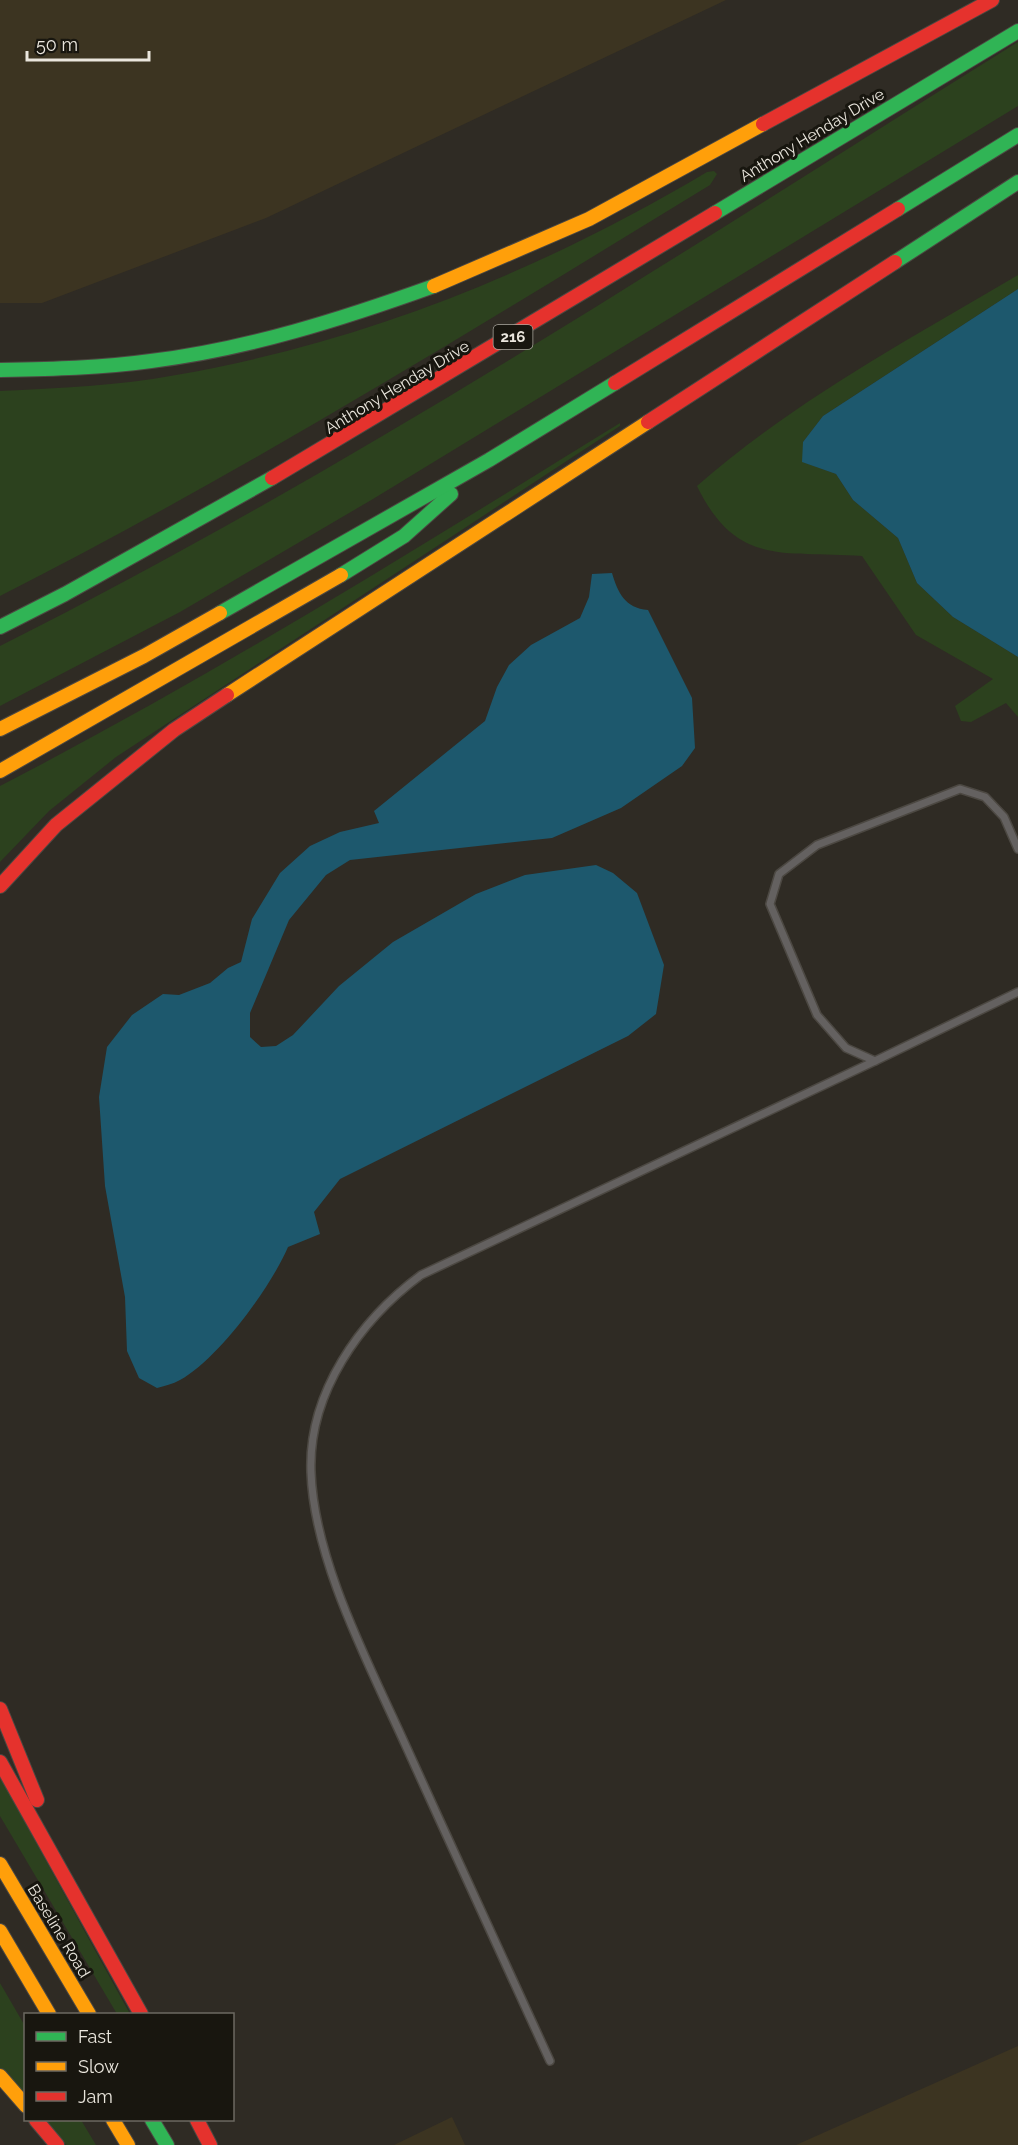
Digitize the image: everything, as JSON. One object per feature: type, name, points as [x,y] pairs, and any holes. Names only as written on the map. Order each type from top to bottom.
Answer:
[{"type":"main road","points":[[0,370],[90,367],[195,357],[298,331],[436,285],[590,218],[992,0]]},
{"type":"main road","name":"Anthony Henday Drive","points":[[0,627],[65,594],[314,455],[1018,31]]},
{"type":"main road","points":[[0,729],[144,656],[489,460],[1018,135]]},
{"type":"main road","points":[[0,886],[56,825],[174,730],[1018,182]]},
{"type":"main road","points":[[0,771],[283,610],[404,536],[489,460]]},
{"type":"main road","points":[[0,1709],[76,1894]]},
{"type":"main road","points":[[0,1762],[76,1894],[140,2013]]},
{"type":"main road","name":"Baseline Road","points":[[0,1864],[88,2013]]},
{"type":"main road","points":[[0,1931],[48,2013]]},
{"type":"main road","points":[[0,2076],[24,2104]]},
{"type":"main road","points":[[37,2121],[57,2145]]},
{"type":"main road","points":[[113,2121],[128,2145]]},
{"type":"main road","points":[[153,2121],[168,2145]]},
{"type":"main road","points":[[198,2121],[210,2145]]},
{"type":"lane","points":[[875,1061],[846,1048],[817,1015],[770,904],[779,874],[817,845],[960,789],[985,797],[1004,817],[1018,849]]},
{"type":"lane","points":[[550,2061],[366,1659],[337,1586],[316,1521],[311,1471],[316,1428],[328,1384],[355,1338],[394,1295],[421,1275],[1018,992]]},
{"type":"shaded area","points":[[0,0],[726,0],[266,218],[42,303],[0,303]]},
{"type":"shaded area","points":[[1018,2046],[1018,2145],[796,2145]]},
{"type":"shaded area","points":[[452,2117],[465,2145],[394,2145]]},
{"type":"green space","points":[[1018,42],[1018,106],[373,499],[180,612],[0,706],[0,646],[131,578],[389,432],[642,278]]},
{"type":"green space","points":[[714,171],[717,174],[710,185],[359,398],[181,500],[0,596],[0,391],[88,386],[154,379],[247,361],[316,343],[451,298],[517,271],[645,208],[707,172]]},
{"type":"green space","points":[[1018,275],[1018,289],[823,416],[803,442],[803,462],[836,474],[853,500],[898,538],[917,583],[953,617],[1018,657],[1018,717],[1006,703],[971,722],[961,721],[955,706],[993,679],[916,635],[862,556],[786,553],[765,550],[746,543],[729,531],[712,512],[697,486],[734,455],[812,399]]},
{"type":"green space","points":[[620,423],[620,426],[116,757],[49,811],[0,862],[0,786],[236,656]]},
{"type":"green space","points":[[0,1777],[129,2013],[116,2013],[0,1816]]},
{"type":"green space","points":[[0,1983],[24,2024],[24,2095],[0,2068]]},
{"type":"green space","points":[[46,2121],[82,2121],[96,2145],[66,2145]]},
{"type":"water","points":[[1018,289],[1018,657],[953,617],[917,583],[898,538],[853,500],[836,474],[802,462],[803,442],[823,416]]},
{"type":"water","points":[[612,573],[620,593],[628,603],[648,610],[692,698],[695,748],[682,766],[621,808],[552,838],[350,860],[326,875],[289,920],[250,1013],[250,1037],[261,1047],[276,1046],[293,1035],[339,986],[393,942],[476,894],[525,875],[596,865],[613,873],[637,893],[664,965],[656,1014],[628,1036],[340,1179],[314,1212],[320,1234],[288,1247],[269,1282],[242,1321],[211,1356],[195,1370],[168,1385],[157,1388],[139,1378],[127,1351],[125,1297],[105,1186],[99,1097],[107,1047],[132,1015],[163,994],[179,995],[210,983],[228,968],[241,962],[252,919],[280,873],[310,846],[340,832],[379,823],[374,811],[485,721],[497,687],[509,665],[531,645],[580,618],[589,597],[592,574]]},
{"type":"traffic: fast","points":[[715,213],[1018,31]]},
{"type":"traffic: fast","points":[[898,209],[1018,135]]},
{"type":"traffic: fast","points":[[895,262],[1018,182]]},
{"type":"traffic: fast","points":[[0,370],[113,365],[187,356],[259,341],[330,321],[434,286]]},
{"type":"traffic: fast","points":[[220,613],[489,460],[615,383]]},
{"type":"traffic: fast","points":[[0,627],[65,594],[272,478]]},
{"type":"traffic: fast","points":[[341,575],[404,536],[451,494]]},
{"type":"traffic: fast","points":[[153,2121],[167,2145]]},
{"type":"traffic: slow","points":[[434,286],[589,219],[763,124]]},
{"type":"traffic: slow","points":[[227,695],[648,422]]},
{"type":"traffic: slow","points":[[0,771],[341,575]]},
{"type":"traffic: slow","points":[[0,729],[144,656],[220,613]]},
{"type":"traffic: slow","points":[[0,1864],[88,2013]]},
{"type":"traffic: slow","points":[[0,1931],[48,2013]]},
{"type":"traffic: slow","points":[[0,2076],[24,2104]]},
{"type":"traffic: slow","points":[[114,2121],[128,2145]]},
{"type":"traffic: jam","points":[[763,124],[992,0]]},
{"type":"traffic: jam","points":[[615,383],[898,209]]},
{"type":"traffic: jam","points":[[272,478],[715,213]]},
{"type":"traffic: jam","points":[[648,422],[895,262]]},
{"type":"traffic: jam","points":[[0,886],[56,825],[174,730],[227,695]]},
{"type":"traffic: jam","points":[[0,1709],[37,1800]]},
{"type":"traffic: jam","points":[[0,1762],[140,2013]]},
{"type":"traffic: jam","points":[[37,2121],[57,2145]]},
{"type":"traffic: jam","points":[[198,2121],[210,2145]]}]
